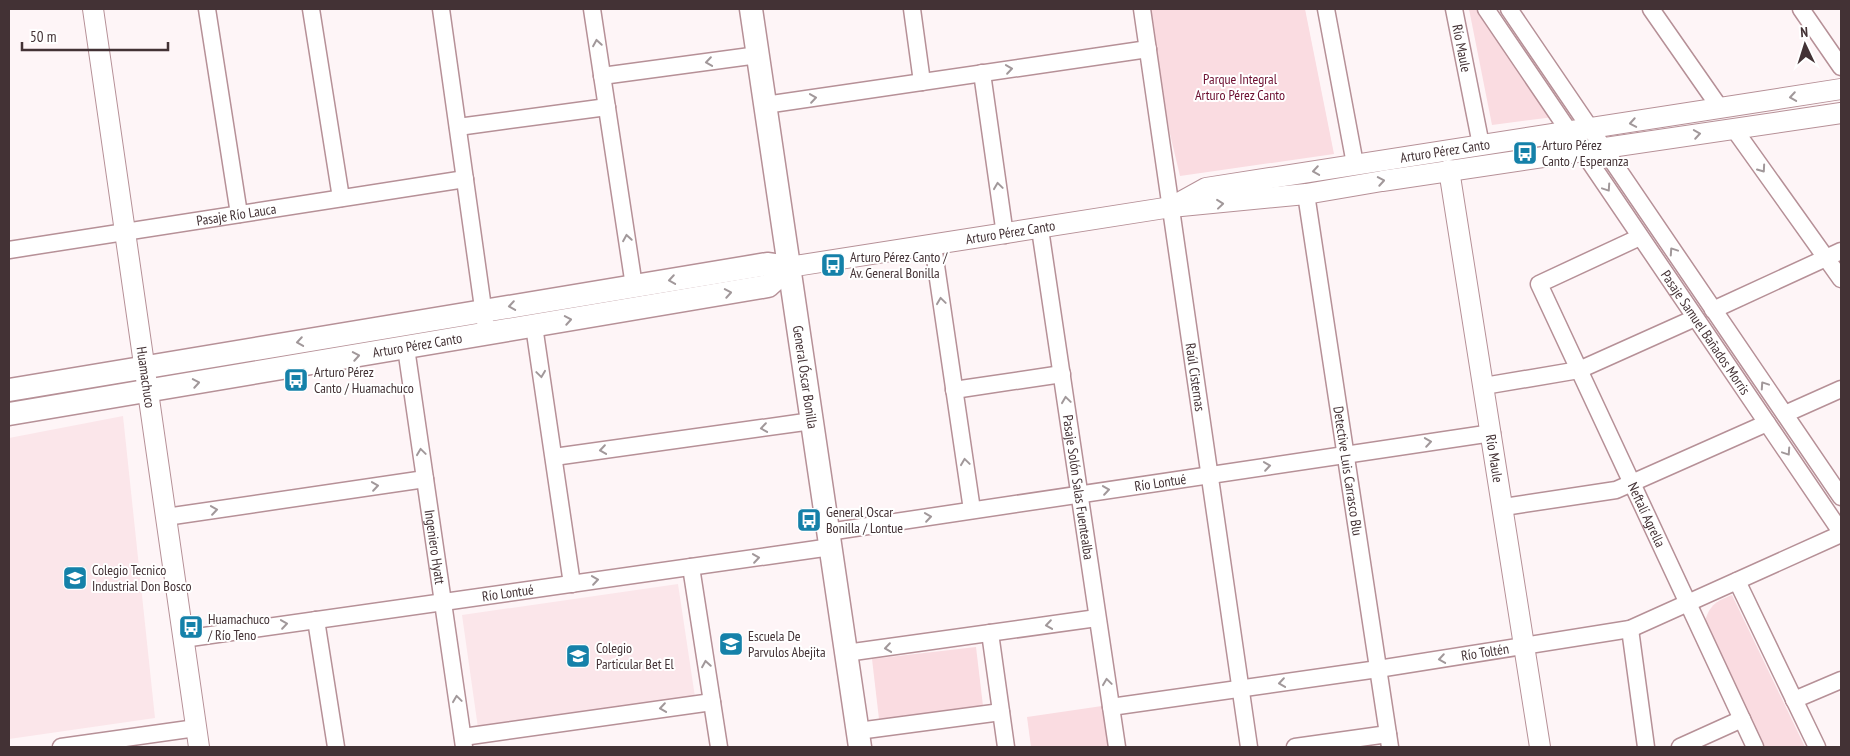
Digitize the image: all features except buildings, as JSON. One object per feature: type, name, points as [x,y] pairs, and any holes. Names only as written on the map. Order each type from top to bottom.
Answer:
[{"type":"main road","name":"General Óscar Bonilla","points":[[751,9],[859,739]]},
{"type":"main road","name":"Arturo Pérez Canto","points":[[9,390],[766,264],[790,268]]},
{"type":"main road","name":"Arturo Pérez Canto","points":[[9,414],[768,286],[790,268]]},
{"type":"street","name":"Huamachuco","points":[[93,9],[197,738]]},
{"type":"street","points":[[207,9],[239,214]]},
{"type":"street","points":[[312,9],[341,198]]},
{"type":"street","points":[[441,9],[487,334]]},
{"type":"street","points":[[592,9],[634,286]]},
{"type":"street","points":[[912,9],[922,82]]},
{"type":"street","name":"Raúl Cisternas","points":[[1142,9],[1249,747]]},
{"type":"street","points":[[1326,9],[1355,164]]},
{"type":"street","name":"Río Maule","points":[[1454,9],[1481,146]]},
{"type":"street","name":"Pasaje Samuel Bañados Morris","points":[[1486,9],[1841,533]]},
{"type":"street","name":"Pasaje Samuel Bañados Morris","points":[[1509,9],[1841,497]]},
{"type":"street","points":[[1652,9],[1720,108]]},
{"type":"street","points":[[1801,9],[1841,67]]},
{"type":"street","points":[[765,106],[1148,49]]},
{"type":"street","points":[[602,76],[758,55]]},
{"type":"street","points":[[982,73],[1005,234]]},
{"type":"street","name":"Arturo Pérez Canto","points":[[1172,207],[1206,188],[1590,130],[1841,89]]},
{"type":"street","points":[[458,127],[607,106]]},
{"type":"street","name":"Arturo Pérez Canto","points":[[790,268],[1172,207],[1306,194],[1449,170],[1841,113]]},
{"type":"street","points":[[1734,129],[1841,279]]},
{"type":"street","name":"Río Maule","points":[[1449,170],[1504,507],[1540,747]]},
{"type":"street","name":"Pasaje Río Lauca","points":[[9,250],[465,179]]},
{"type":"street","name":"Detective Luis Carrasco Blu","points":[[1306,194],[1389,741]]},
{"type":"street","name":"Pasaje Solón Salas Fuentealba","points":[[1040,228],[1116,747]]},
{"type":"street","name":"Neftalí Agrella","points":[[1640,236],[1539,284],[1755,747]]},
{"type":"street","points":[[933,245],[972,510]]},
{"type":"street","points":[[1713,310],[1841,251]]},
{"type":"street","points":[[1484,386],[1579,370],[1695,318]]},
{"type":"street","points":[[534,326],[572,584]]},
{"type":"street","name":"Ingeniero Hyatt","points":[[406,348],[463,742]]},
{"type":"street","points":[[954,390],[1062,374]]},
{"type":"street","points":[[1785,414],[1841,389]]},
{"type":"street","points":[[554,457],[812,421]]},
{"type":"street","points":[[1504,507],[1603,493],[1632,484],[1767,423]]},
{"type":"street","name":"Río Lontué","points":[[183,639],[691,567],[972,510],[1492,433]]},
{"type":"street","points":[[166,517],[425,479]]},
{"type":"street","name":"Río Toltén","points":[[1110,707],[1378,669],[1630,629],[1841,533]]},
{"type":"street","points":[[691,567],[719,747]]},
{"type":"street","points":[[1736,581],[1817,747]]},
{"type":"street","points":[[846,653],[1098,618]]},
{"type":"street","points":[[316,620],[336,747]]},
{"type":"street","points":[[1630,629],[1646,747]]},
{"type":"street","points":[[990,633],[1006,747]]},
{"type":"street","points":[[1794,700],[1841,680]]},
{"type":"street","points":[[463,742],[712,702]]},
{"type":"street","points":[[859,739],[1001,712]]},
{"type":"street","points":[[1680,747],[1742,719]]},
{"type":"street","points":[[61,747],[197,738]]},
{"type":"street","points":[[1295,747],[1389,741]]},
{"type":"shaded area","name":"Colegio Tecnico Industrial Don Bosco","points":[[123,416],[155,718],[9,739],[9,438]]},
{"type":"shaded area","name":"Colegio Particular Bet El","points":[[678,584],[695,697],[478,728],[462,615]]},
{"type":"green space","name":"Parque Integral Arturo Pérez Canto","points":[[1148,9],[1305,9],[1334,154],[1180,176],[1170,134]]},
{"type":"green space","points":[[1469,9],[1479,9],[1554,117],[1492,125]]},
{"type":"green space","points":[[1732,595],[1805,747],[1764,747],[1705,621],[1709,611],[1715,604]]},
{"type":"green space","points":[[976,647],[983,706],[879,719],[872,659]]},
{"type":"green space","points":[[1102,706],[1108,747],[1031,747],[1027,717]]},
{"type":"place","name":"Arturo Pérez Canto / Esperanza","points":[[1525,153]]},
{"type":"place","name":"Arturo Pérez Canto / Av. General Bonilla","points":[[833,265]]},
{"type":"place","name":"Arturo Pérez Canto / Huamachuco","points":[[296,380]]},
{"type":"place","name":"General Oscar Bonilla / Lontue","points":[[809,520]]},
{"type":"place","name":"Colegio Tecnico Industrial Don Bosco","points":[[75,578]]},
{"type":"place","name":"Huamachuco / Río Teno","points":[[191,627]]},
{"type":"place","name":"Escuela De Parvulos Abejita","points":[[731,644]]},
{"type":"place","name":"Colegio Particular Bet El","points":[[578,656]]}]
